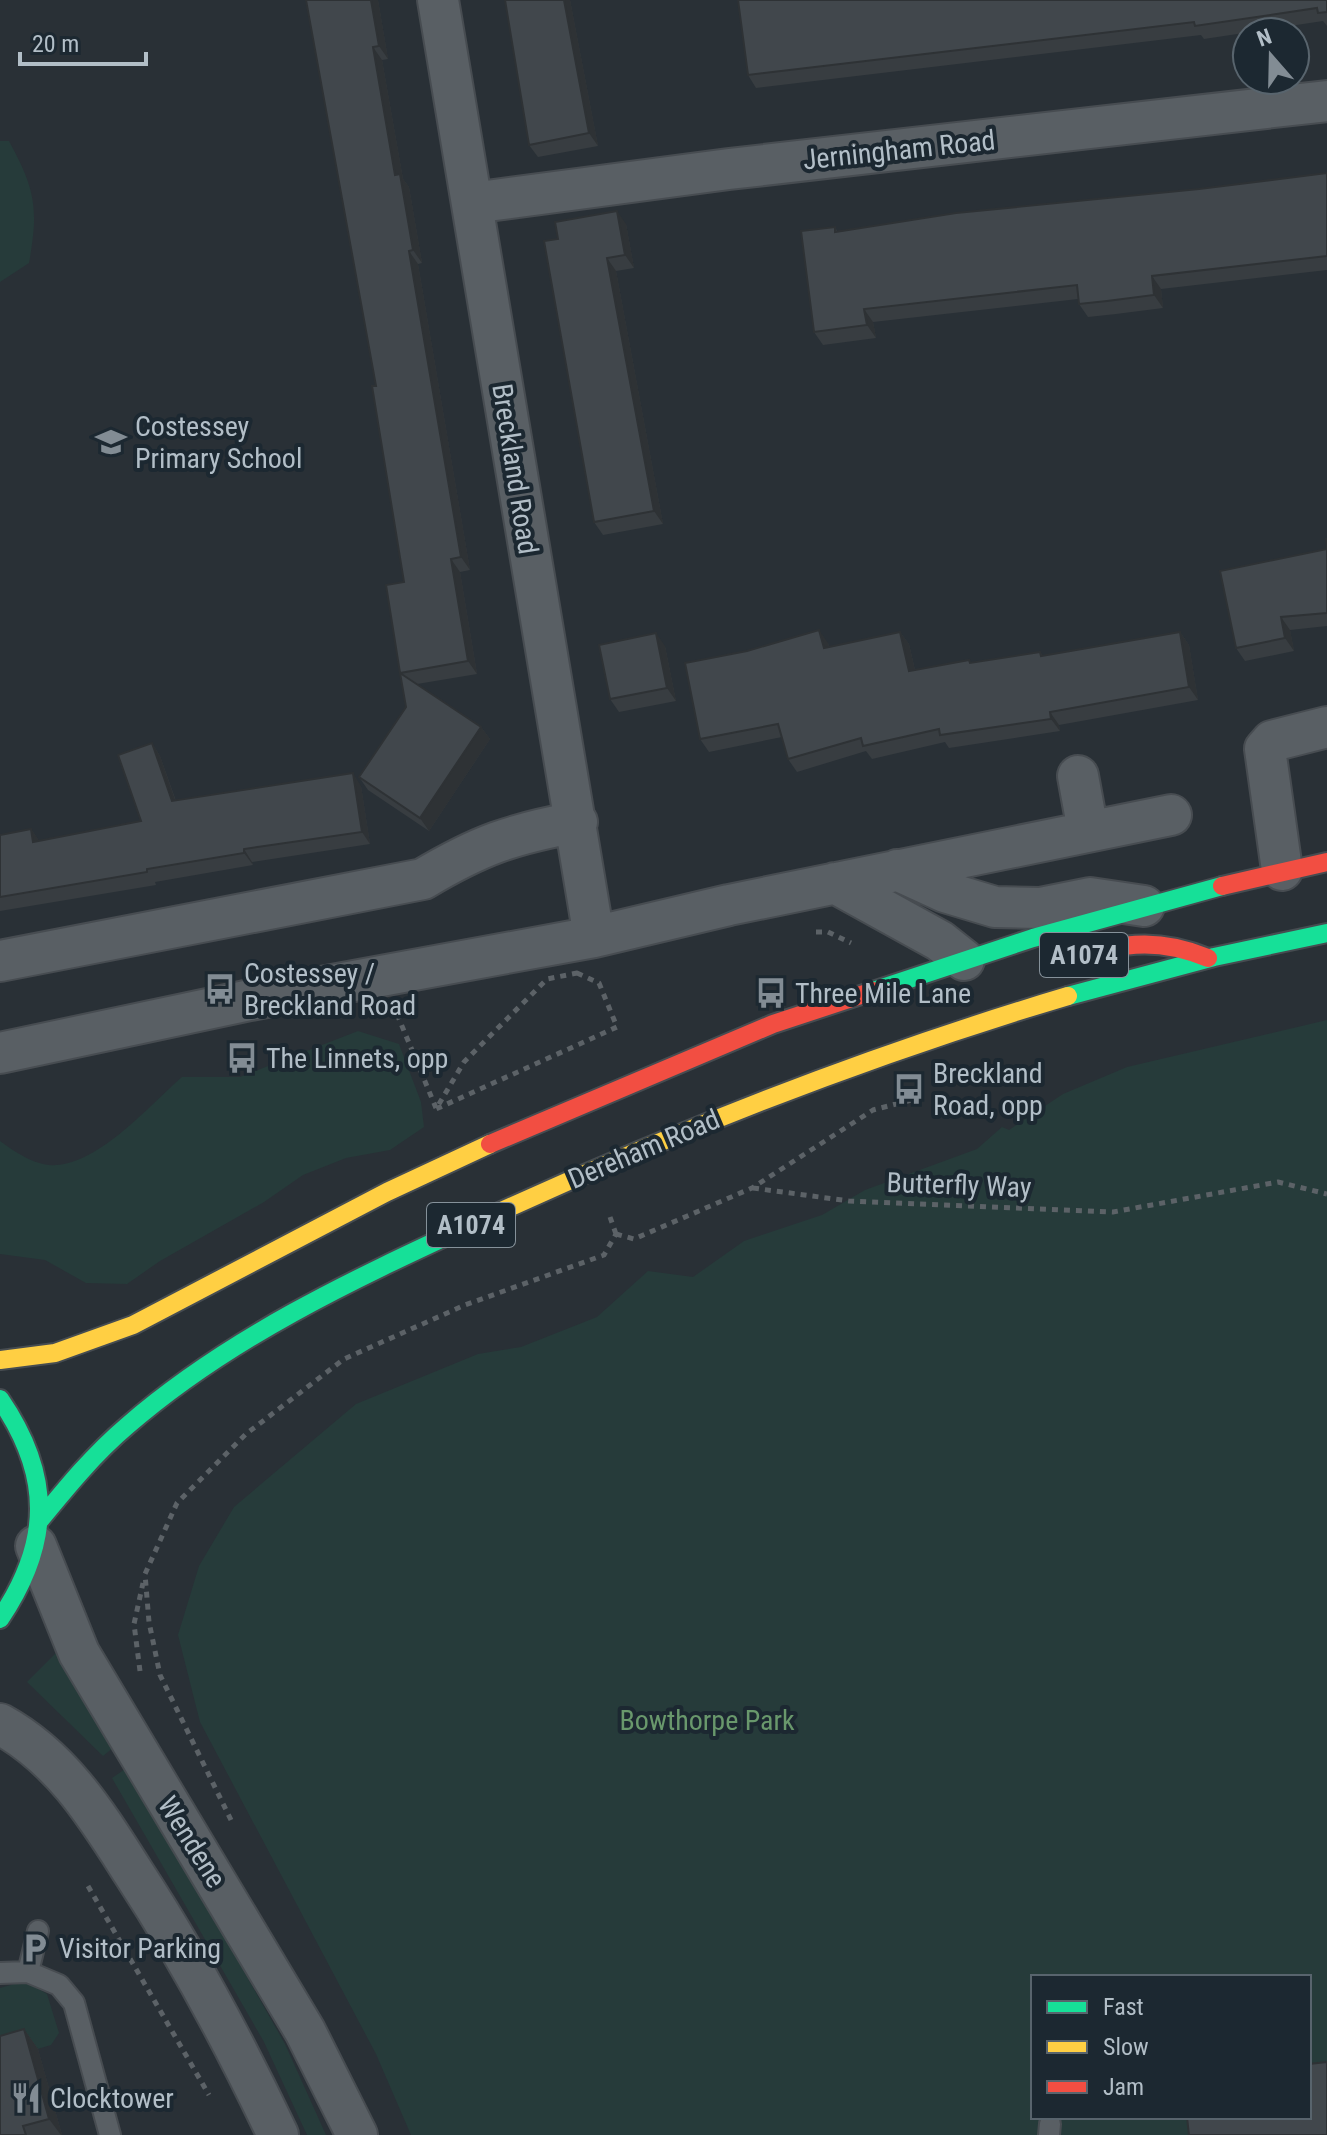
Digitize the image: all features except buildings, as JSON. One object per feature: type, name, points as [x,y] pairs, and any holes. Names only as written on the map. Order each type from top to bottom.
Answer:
[{"type":"highway","name":"A1074","points":[[0,1360],[55,1353],[133,1325],[387,1192],[537,1122],[773,1024],[974,969],[1144,906],[1282,870],[1327,862]]},
{"type":"highway","name":"Dereham Road","points":[[38,1533],[67,1483],[113,1440],[203,1367],[389,1264],[528,1198],[833,1074],[975,1024],[1100,986],[1327,933]]},
{"type":"highway","name":"A1074","points":[[1048,965],[1117,946],[1147,942],[1176,943],[1210,959]]},
{"type":"highway","name":"Dereham Road","points":[[0,1399],[26,1438],[39,1485],[38,1533],[28,1572],[0,1619]]},
{"type":"street","name":"Breckland Road","points":[[438,0],[594,937]]},
{"type":"street","name":"Jerningham Road","points":[[472,203],[729,169],[1327,101]]},
{"type":"street","points":[[1282,870],[1265,749],[1272,741],[1327,727]]},
{"type":"street","points":[[1078,776],[1088,831]]},
{"type":"street","points":[[0,1053],[250,1000],[594,937],[835,883],[1171,815]]},
{"type":"street","points":[[0,961],[423,879],[466,853],[514,834],[577,822]]},
{"type":"street","points":[[897,870],[945,892],[995,907],[1040,908],[1090,898],[1144,906]]},
{"type":"street","points":[[835,883],[940,941],[974,969]]},
{"type":"street","name":"Wendene","points":[[38,1533],[79,1653],[298,2018],[357,2135]]},
{"type":"street","points":[[0,1724],[30,1740],[81,1792],[175,1935],[278,2135]]},
{"type":"lane","points":[[28,1972],[38,1931]]},
{"type":"lane","points":[[0,1973],[28,1972],[59,1985],[74,2003],[110,2135]]},
{"type":"path","points":[[577,973],[599,983],[617,1027],[436,1109],[464,1062],[547,979],[577,973]]},
{"type":"path","points":[[381,977],[436,1109]]},
{"type":"path","points":[[616,1234],[634,1239],[752,1188],[873,1110]]},
{"type":"path","name":"Butterfly Way","points":[[752,1188],[849,1201],[1113,1212],[1278,1182],[1327,1194]]},
{"type":"path","points":[[143,1685],[134,1624],[145,1574],[177,1503],[246,1434],[344,1359],[465,1305],[604,1255],[616,1234],[610,1217]]},
{"type":"path","points":[[145,1574],[149,1622],[160,1675],[185,1733],[237,1831]]},
{"type":"path","points":[[83,1878],[210,2097]]},
{"type":"green space","points":[[0,141],[9,141],[24,173],[32,199],[34,227],[29,263],[0,282]]},
{"type":"green space","name":"Bowthorpe Park","points":[[1327,1020],[1327,2135],[411,2135],[376,2054],[200,1722],[178,1635],[199,1566],[234,1507],[356,1404],[478,1354],[521,1347],[597,1317],[648,1271],[693,1277],[744,1241],[822,1215],[865,1190],[977,1149],[1002,1127],[1009,1130],[1063,1094],[1127,1067]]},
{"type":"green space","points":[[358,1031],[399,1044],[421,1102],[424,1127],[390,1150],[346,1158],[303,1175],[264,1202],[160,1261],[127,1284],[86,1283],[45,1260],[0,1254],[0,1141],[41,1164],[73,1162],[124,1131],[182,1077],[240,1077]]},
{"type":"green space","points":[[57,1652],[114,1747],[103,1756],[27,1682]]},
{"type":"green space","points":[[128,1767],[285,2044],[326,2135],[307,2135],[264,2042],[112,1778]]},
{"type":"green space","points":[[25,1981],[47,1994],[59,2033],[51,2045],[0,2060],[0,1988]]},
{"type":"traffic: fast","points":[[873,991],[1033,938],[1222,886]]},
{"type":"traffic: fast","points":[[1068,996],[1214,957],[1327,933]]},
{"type":"traffic: fast","points":[[40,1520],[81,1471],[115,1437],[166,1394],[207,1365],[337,1289],[473,1224]]},
{"type":"traffic: fast","points":[[0,1399],[29,1455],[37,1482],[39,1509],[37,1536],[29,1563],[0,1619]]},
{"type":"traffic: slow","points":[[473,1224],[619,1159],[841,1071],[1068,996]]},
{"type":"traffic: slow","points":[[0,1360],[55,1353],[133,1325],[387,1192],[490,1144]]},
{"type":"traffic: jam","points":[[1222,886],[1327,862]]},
{"type":"traffic: jam","points":[[1062,961],[1135,945],[1169,947],[1208,958]]},
{"type":"traffic: jam","points":[[490,1144],[773,1024],[873,991]]},
{"type":"place","name":"Costessey Primary School","points":[[111,442]]},
{"type":"place","name":"Costessey / Breckland Road","points":[[220,989]]},
{"type":"place","name":"Three Mile Lane","points":[[771,993]]},
{"type":"place","name":"The Linnets, opp","points":[[242,1058]]},
{"type":"place","name":"Breckland Road, opp","points":[[909,1089]]},
{"type":"place","name":"Visitor Parking","points":[[35,1948]]},
{"type":"place","name":"Clocktower","points":[[26,2098]]}]
